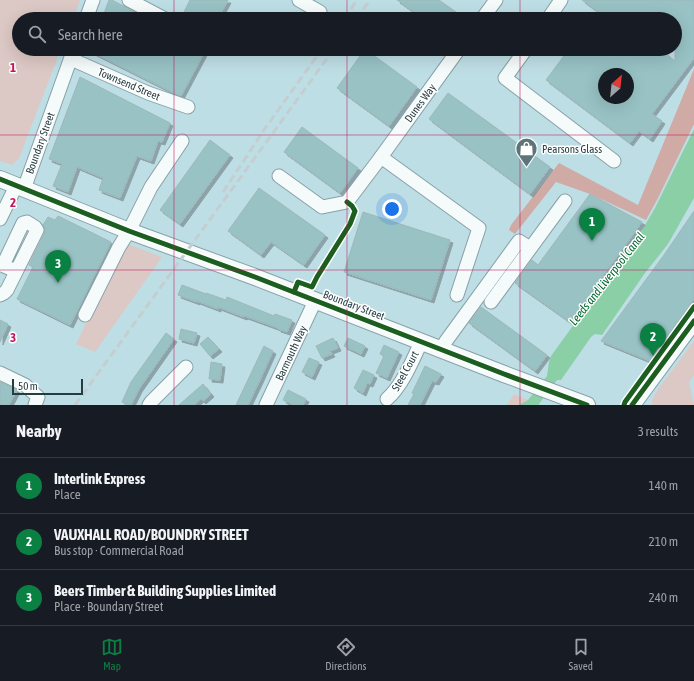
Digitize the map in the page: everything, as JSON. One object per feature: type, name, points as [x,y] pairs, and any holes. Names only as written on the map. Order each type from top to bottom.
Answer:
[{"type":"main road","points":[[0,179],[20,188]]},
{"type":"main road","name":"Boundary Street","points":[[20,188],[129,231],[248,274],[523,382],[583,403]]},
{"type":"main road","points":[[632,405],[694,321]]},
{"type":"street","points":[[89,12],[93,0]]},
{"type":"street","points":[[129,0],[152,12]]},
{"type":"street","points":[[299,0],[320,12]]},
{"type":"street","points":[[487,12],[496,0]]},
{"type":"street","points":[[553,12],[561,0]]},
{"type":"street","name":"Boundary Street","points":[[20,188],[71,56]]},
{"type":"street","name":"Townsend Street","points":[[76,56],[148,93],[188,107]]},
{"type":"street","name":"Dunes Way","points":[[279,176],[322,207],[347,202],[454,56]]},
{"type":"street","points":[[521,56],[505,78],[614,161]]},
{"type":"street","points":[[85,316],[151,187],[182,141]]},
{"type":"street","points":[[381,157],[479,228],[457,295]]},
{"type":"street","points":[[0,219],[20,188]]},
{"type":"street","points":[[491,302],[565,201]]},
{"type":"street","points":[[441,350],[446,341],[520,241],[530,248]]},
{"type":"street","points":[[0,295],[7,290],[16,271]]},
{"type":"street","name":"Barmouth Way","points":[[266,405],[315,301]]},
{"type":"street","name":"Steel Court","points":[[387,399],[397,390],[421,342]]},
{"type":"street","points":[[149,405],[186,367]]},
{"type":"street","points":[[0,373],[25,385],[38,397],[35,405]]},
{"type":"shaded area","points":[[0,0],[80,0],[76,12],[12,12],[12,56],[58,56],[19,158],[12,165],[0,161]]},
{"type":"shaded area","points":[[694,69],[694,124],[646,220],[590,194],[556,182],[515,234],[509,230],[511,225],[559,163],[638,205]]},
{"type":"shaded area","points":[[125,243],[162,257],[95,352],[76,344]]},
{"type":"shaded area","points":[[694,341],[694,375],[689,382],[694,405],[652,405],[652,400],[659,388]]},
{"type":"shaded area","points":[[514,394],[528,400],[519,405],[507,405]]},
{"type":"water","name":"Leeds and Liverpool Canal","points":[[694,129],[694,198],[668,244],[645,273],[602,335],[595,334],[591,337],[561,380],[557,380],[539,404],[540,405],[519,405],[528,400],[547,376],[551,356],[641,232],[655,208]]},
{"type":"building","points":[[109,0],[112,0],[135,12],[105,12]]},
{"type":"building","points":[[190,0],[228,0],[222,12],[184,12]]},
{"type":"building","points":[[397,0],[439,0],[456,12],[414,12]]},
{"type":"building","points":[[582,0],[694,0],[694,58],[652,114],[662,121],[650,139],[639,131],[630,143],[546,80],[564,56],[669,56],[675,61],[675,56],[682,56],[682,12],[596,12],[597,11]]},
{"type":"building","points":[[100,56],[202,56],[181,96]]},
{"type":"building","points":[[360,56],[375,56],[417,87],[389,126],[337,88]]},
{"type":"building","points":[[80,77],[170,123],[162,142],[158,141],[151,161],[137,156],[120,198],[99,190],[103,178],[77,167],[68,192],[53,186],[62,164],[49,159]]},
{"type":"building","points":[[448,93],[550,167],[530,194],[429,119]]},
{"type":"building","points":[[302,127],[358,168],[340,193],[284,152]]},
{"type":"building","points":[[210,140],[230,155],[180,224],[160,210]]},
{"type":"building","points":[[259,188],[325,235],[304,265],[271,242],[261,255],[228,231]]},
{"type":"building","points":[[590,194],[642,222],[570,322],[515,283],[532,260],[538,265]]},
{"type":"building","points":[[694,211],[694,299],[650,361],[601,341],[664,255]]},
{"type":"building","points":[[363,212],[450,240],[431,300],[344,272]]},
{"type":"building","points":[[58,216],[111,242],[70,325],[17,299],[33,267],[29,265],[44,234],[45,229],[43,225],[48,217],[55,220]]},
{"type":"building","points":[[182,285],[226,300],[227,297],[274,316],[275,314],[292,320],[287,332],[245,316],[244,317],[218,307],[218,309],[178,295]]},
{"type":"building","points":[[481,307],[547,355],[535,371],[469,323]]},
{"type":"building","points":[[0,320],[8,324],[0,342]]},
{"type":"building","points":[[181,329],[197,333],[194,343],[179,339]]},
{"type":"building","points":[[166,333],[174,339],[139,389],[131,405],[127,405],[122,402],[131,382]]},
{"type":"building","points":[[208,337],[219,349],[210,356],[200,344]]},
{"type":"building","points":[[333,338],[338,348],[330,351],[332,354],[322,358],[316,346]]},
{"type":"building","points":[[348,338],[365,346],[361,354],[344,346]]},
{"type":"building","points":[[384,345],[399,352],[387,378],[376,373],[384,356],[380,354]]},
{"type":"building","points":[[264,346],[273,351],[260,380],[248,405],[236,405]]},
{"type":"building","points":[[309,358],[319,362],[312,377],[302,372]]},
{"type":"building","points":[[211,362],[222,364],[220,380],[209,379]]},
{"type":"building","points":[[425,366],[441,374],[436,382],[432,381],[420,405],[408,405],[414,394],[412,393]]},
{"type":"building","points":[[363,370],[374,375],[370,384],[367,383],[363,393],[354,388]]},
{"type":"building","points":[[0,382],[17,390],[9,405],[0,405]]},
{"type":"building","points":[[203,384],[211,394],[203,401],[201,399],[194,405],[179,405]]},
{"type":"building","points":[[288,390],[306,399],[303,405],[294,405],[283,400]]},
{"type":"railway","points":[[349,12],[357,0]]},
{"type":"railway","points":[[361,12],[370,0]]},
{"type":"railway","points":[[223,192],[266,127],[317,56]]},
{"type":"railway","points":[[75,405],[329,56]]},
{"type":"cycle path","points":[[0,179],[129,231],[255,277],[587,405]]},
{"type":"cycle path","points":[[294,292],[298,282],[312,287],[350,224],[355,211],[347,202]]},
{"type":"cycle path","points":[[624,405],[694,307]]},
{"type":"cycle path","points":[[632,405],[694,321]]},
{"type":"place","name":"Pearsons Glass","points":[[526,168]]},
{"type":"place","name":"Interlink Express","points":[[592,241]]},
{"type":"place","name":"Beers Timber & Building Supplies Limited","points":[[58,283]]},
{"type":"place","name":"VAUXHALL ROAD/BOUNDRY STREET","points":[[653,356]]}]
